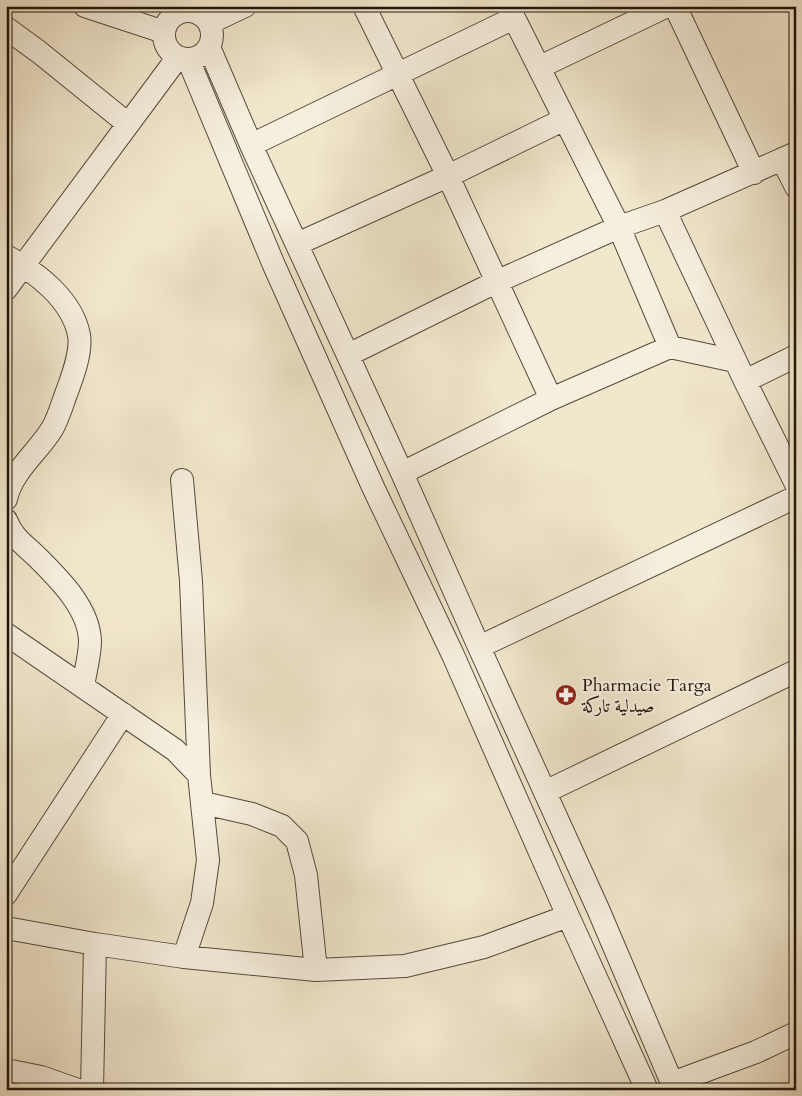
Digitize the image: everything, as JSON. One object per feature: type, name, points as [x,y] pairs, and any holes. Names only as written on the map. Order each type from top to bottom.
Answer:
[{"type":"street","points":[[85,6],[163,20],[183,11],[198,14],[245,6]]},
{"type":"street","points":[[364,6],[448,176],[551,399]]},
{"type":"street","points":[[540,67],[667,6]]},
{"type":"street","points":[[675,6],[754,173]]},
{"type":"street","points":[[251,145],[397,74],[511,12],[619,227],[670,347]]},
{"type":"street","points":[[163,20],[165,42],[170,51],[183,58],[200,56],[209,47],[212,35],[198,14]]},
{"type":"street","points":[[6,28],[39,52],[128,124]]},
{"type":"street","points":[[209,47],[251,145],[402,473],[598,910],[674,1086],[796,1033]]},
{"type":"street","points":[[6,290],[15,260],[183,58]]},
{"type":"street","points":[[183,58],[373,488],[452,656],[648,1090]]},
{"type":"street","points":[[297,244],[448,176],[565,118]]},
{"type":"street","points":[[348,355],[496,282],[619,227],[665,211],[789,156],[796,187]]},
{"type":"street","points":[[665,211],[740,371],[796,484]]},
{"type":"street","points":[[6,499],[16,477],[52,428],[75,369],[79,336],[73,315],[59,296],[15,260]]},
{"type":"street","points":[[402,473],[551,399],[670,347],[740,371],[796,356]]},
{"type":"street","points":[[182,480],[191,582],[198,776],[203,803],[208,860],[202,903],[184,957]]},
{"type":"street","points":[[478,646],[796,497]]},
{"type":"street","points":[[6,520],[10,532],[49,570],[72,596],[83,614],[90,640],[83,687]]},
{"type":"street","points":[[6,634],[175,750],[198,776]]},
{"type":"street","points":[[545,792],[796,671]]},
{"type":"street","points":[[6,894],[123,714]]},
{"type":"street","points":[[203,803],[252,814],[282,826],[297,841],[306,875],[316,970]]},
{"type":"street","points":[[6,928],[184,957],[316,970],[405,966],[484,947],[568,916]]},
{"type":"street","points":[[92,1090],[95,944]]},
{"type":"street","points":[[6,1070],[41,1077],[78,1090]]},
{"type":"place","name":"Pharmacie Targa صيدلية تاركة","points":[[566,695]]}]
